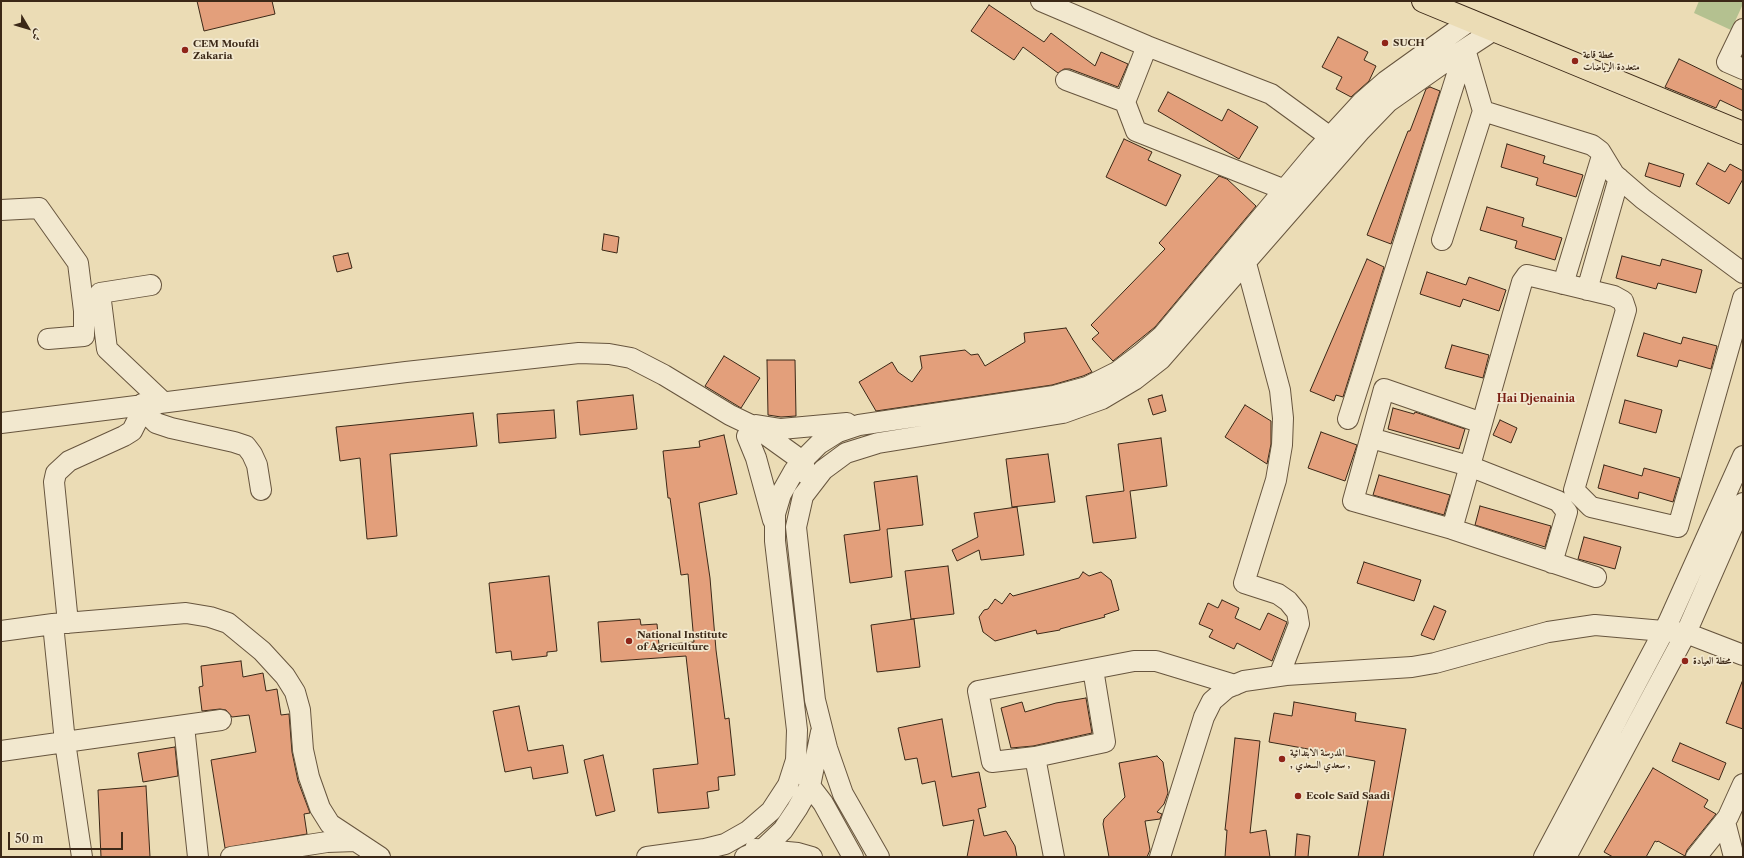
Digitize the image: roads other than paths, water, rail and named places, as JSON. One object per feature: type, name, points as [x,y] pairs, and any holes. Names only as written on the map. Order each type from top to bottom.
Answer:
[{"type":"main road","points":[[1423,1],[1743,133]]},
{"type":"street","points":[[1041,1],[1147,46],[1271,94],[1330,138]]},
{"type":"street","points":[[806,469],[846,453],[878,443],[1063,413],[1102,399],[1134,380],[1161,359],[1243,252],[1285,190],[1362,102],[1386,81],[1471,20]]},
{"type":"street","points":[[1743,29],[1727,62],[1743,69]]},
{"type":"street","points":[[853,857],[823,803],[810,786],[798,730],[775,541],[775,514],[781,494],[806,469],[819,444],[838,432],[859,426],[1054,396],[1087,387],[1117,372],[1142,354],[1163,335],[1388,102],[1494,30]]},
{"type":"street","points":[[1147,46],[1125,102],[1136,130],[1285,190]]},
{"type":"street","points":[[1442,240],[1483,111],[1465,49]]},
{"type":"street","points":[[1348,419],[1465,49]]},
{"type":"street","points":[[1066,80],[1125,102]]},
{"type":"street","points":[[1483,111],[1592,144],[1602,156],[1606,164],[1619,178],[1643,199],[1743,273]]},
{"type":"street","points":[[1563,284],[1602,156]]},
{"type":"street","points":[[1587,290],[1619,178]]},
{"type":"street","points":[[1,210],[39,208],[78,263],[84,311],[84,336],[48,339]]},
{"type":"street","points":[[1243,252],[1280,390],[1283,418],[1282,445],[1276,480],[1244,583],[1278,594],[1288,601],[1297,612],[1299,624],[1279,676]]},
{"type":"street","points":[[1452,529],[1522,282],[1527,275],[1614,296],[1623,301],[1626,310],[1574,490],[1591,507],[1678,527],[1743,298]]},
{"type":"street","points":[[150,285],[100,294],[107,349],[163,402]]},
{"type":"street","points":[[1,423],[142,404],[406,372],[579,353],[609,354],[631,358],[664,375],[730,414],[749,430],[806,469],[807,479],[796,527],[815,700],[827,748],[843,794],[879,857]]},
{"type":"street","points":[[1482,423],[1384,389],[1353,501],[1452,529],[1596,577]]},
{"type":"street","points":[[142,404],[148,415],[156,423],[246,446],[257,465],[261,490]]},
{"type":"street","points":[[82,857],[65,742],[54,482],[56,473],[69,461],[132,431],[138,421],[142,404]]},
{"type":"street","points":[[749,430],[781,429],[828,425],[844,422],[859,426]]},
{"type":"street","points":[[749,430],[775,528]]},
{"type":"street","points":[[1370,438],[1469,466],[1558,501],[1567,512],[1552,562]]},
{"type":"street","points":[[1544,857],[1664,631],[1743,456]]},
{"type":"street","points":[[1566,857],[1686,633],[1743,503]]},
{"type":"street","points":[[1,631],[186,613],[210,617],[228,623],[262,651],[285,676],[295,692],[300,710],[303,750],[309,777],[320,808],[330,824],[380,857]]},
{"type":"street","points":[[1160,857],[1204,717],[1212,701],[1227,688],[1244,681],[1279,676],[1412,667],[1435,663],[1548,632],[1595,625],[1686,633],[1743,656]]},
{"type":"street","points":[[1093,669],[1105,742],[1035,757],[992,762],[978,691],[1093,669],[1134,662],[1156,661],[1235,685]]},
{"type":"street","points":[[1,751],[221,720]]},
{"type":"street","points":[[184,726],[198,857]]},
{"type":"street","points":[[745,857],[763,849],[782,830],[797,809],[810,786],[822,729]]},
{"type":"street","points":[[655,856],[706,849],[725,844],[748,831],[771,811],[788,785],[796,760],[798,730]]},
{"type":"street","points":[[1035,757],[1054,857]]},
{"type":"street","points":[[1696,857],[1725,822],[1743,784]]},
{"type":"street","points":[[1725,822],[1734,857]]},
{"type":"street","points":[[231,857],[327,842],[356,841]]},
{"type":"street","points":[[706,849],[763,849],[798,853],[812,857]]},
{"type":"place","name":"SUCH","points":[[1385,43]]},
{"type":"place","name":"CEM Moufdi Zakaria","points":[[185,50]]},
{"type":"place","name":"محطة قاعة متعددة الرياضات","points":[[1575,61]]},
{"type":"place","name":"National Institute of Agriculture","points":[[629,641]]},
{"type":"place","name":"محطة العيادة","points":[[1685,661]]},
{"type":"place","name":"المدرسة الابتدائية , سعدي السعدي ,","points":[[1282,759]]},
{"type":"place","name":"Ecole Saïd Saadi","points":[[1298,796]]},
{"type":"district","name":"Hai Djenainia","points":[[1536,399]]}]
